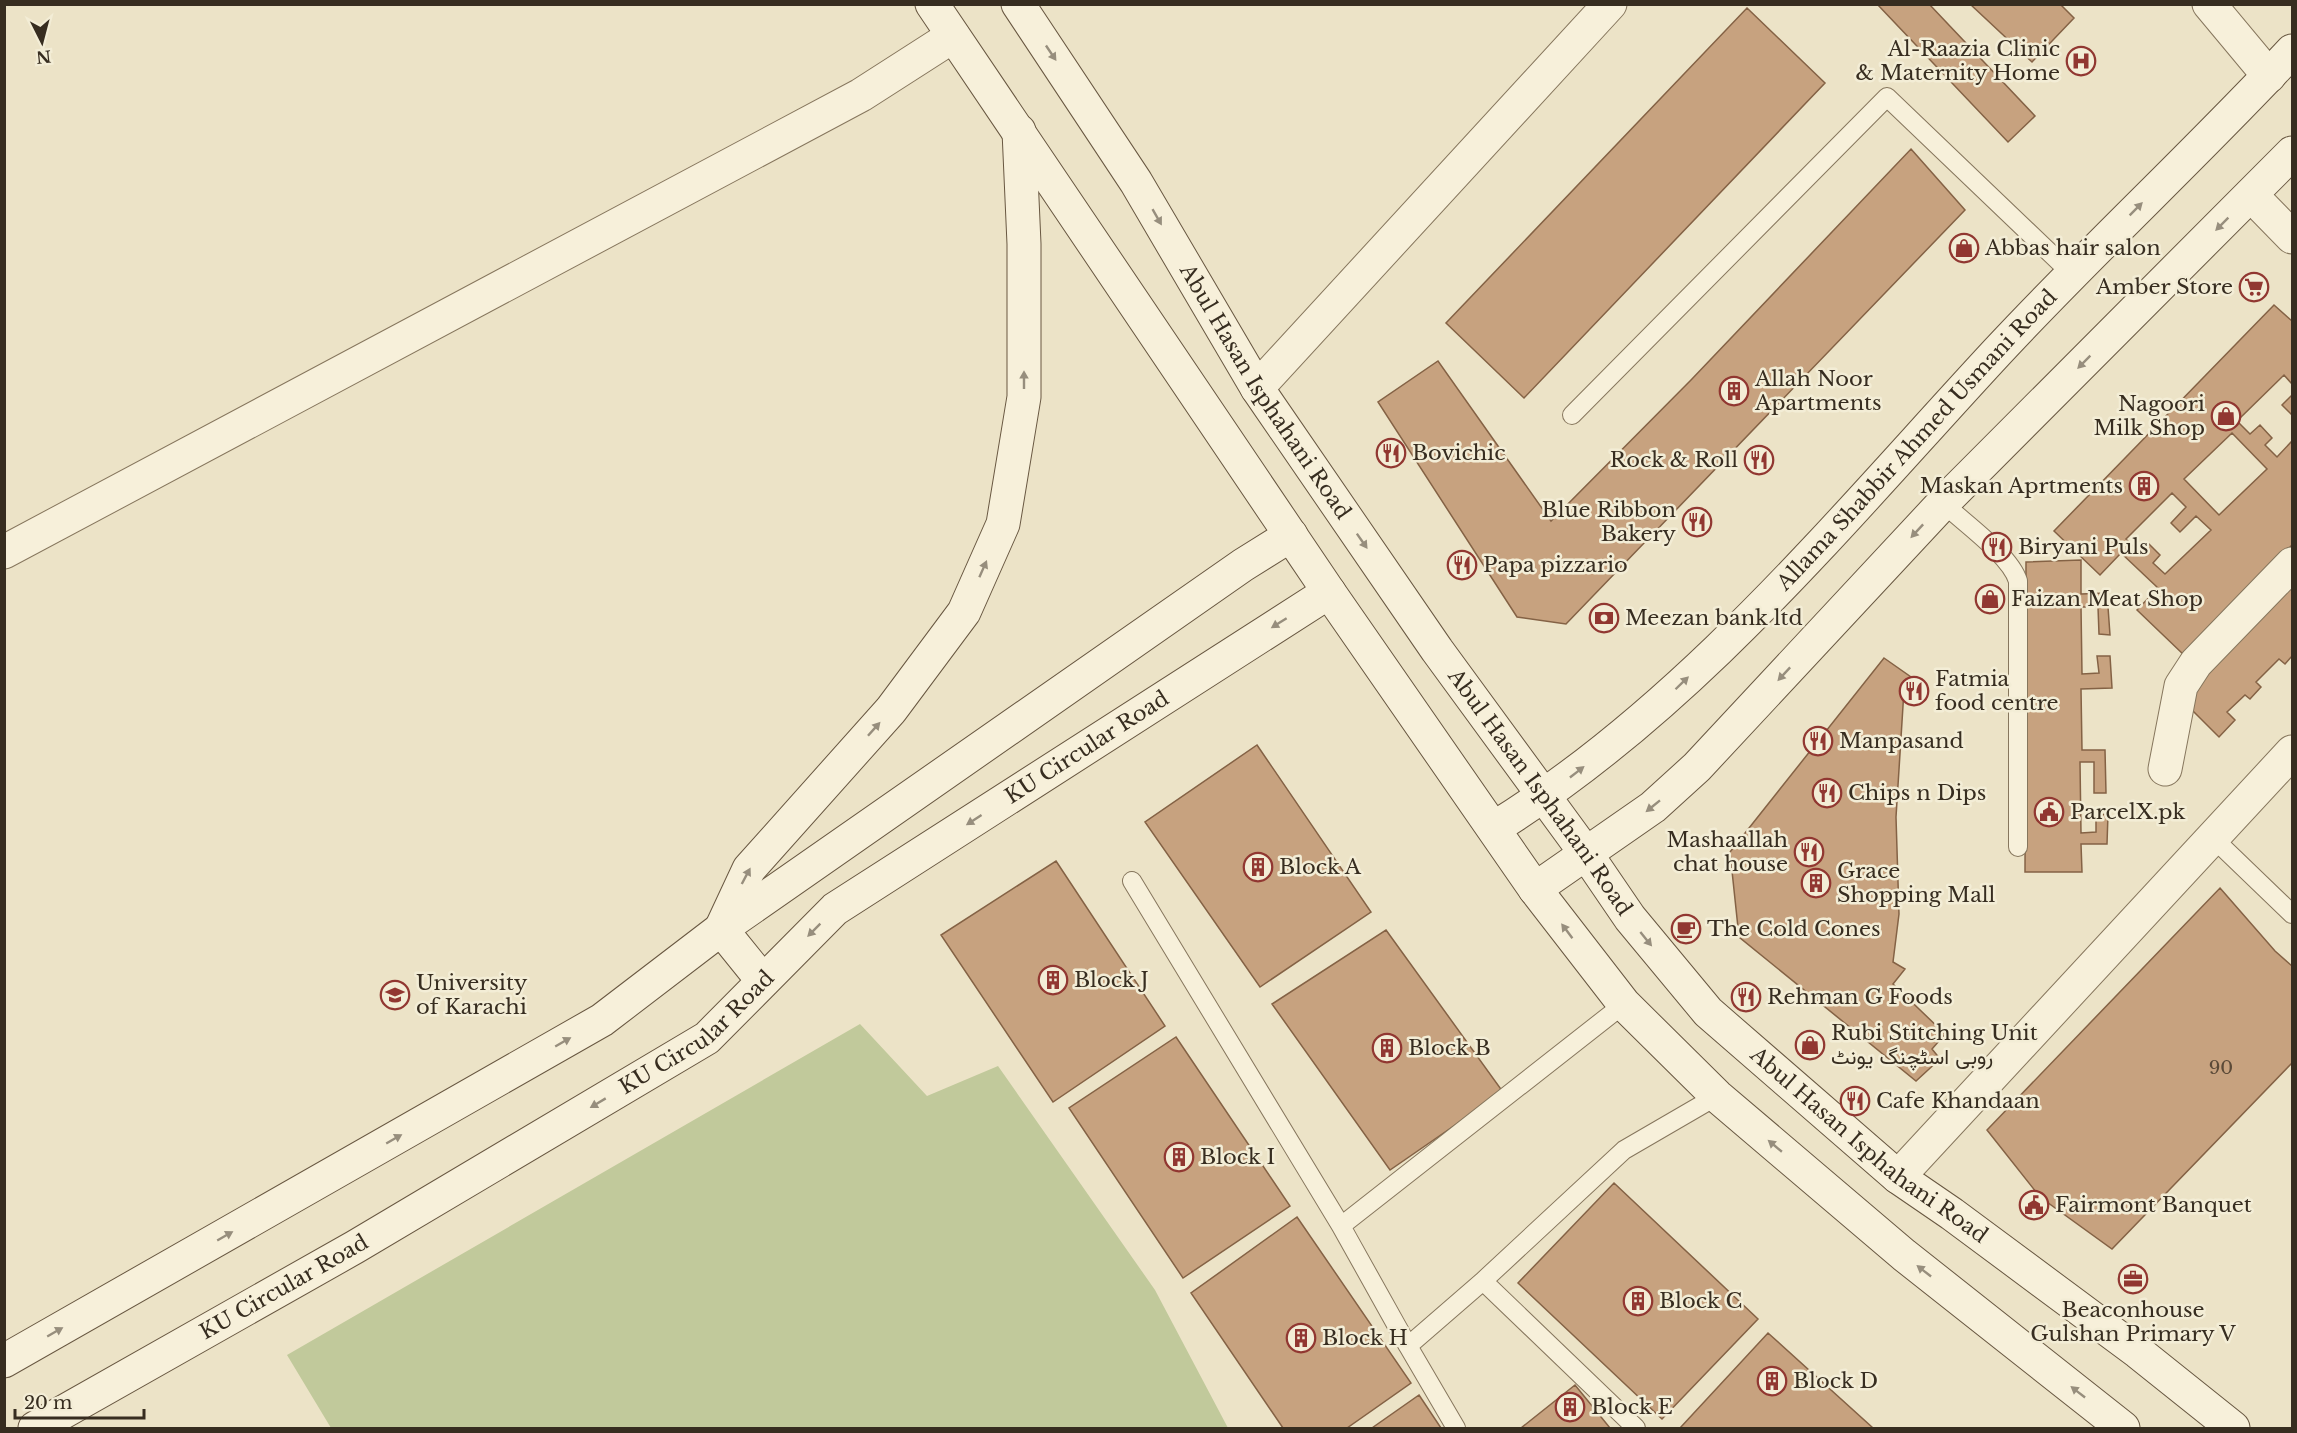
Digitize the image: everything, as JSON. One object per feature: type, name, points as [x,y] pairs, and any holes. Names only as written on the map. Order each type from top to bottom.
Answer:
[{"type":"main road","points":[[932,4],[1329,592],[1535,889],[1624,1004],[1717,1096],[1904,1255],[2123,1428]]},
{"type":"main road","name":"Abul Hasan Isphahani Road","points":[[1018,4],[1136,182],[1257,388],[1437,650],[1587,855],[1630,918],[1708,1012],[1898,1177],[1952,1214],[2138,1352],[2233,1428]]},
{"type":"main road","points":[[1257,388],[1610,4]]},
{"type":"main road","points":[[2209,4],[2269,76]]},
{"type":"main road","points":[[4,552],[861,95],[953,36]]},
{"type":"main road","name":"Allama Shabbir Ahmed Usmani Road","points":[[1494,828],[1545,797],[1639,724],[1753,615],[2071,273],[2292,51]]},
{"type":"main road","points":[[721,929],[749,869],[891,710],[964,612],[1003,524],[1024,397],[1024,244],[1019,130]]},
{"type":"main road","points":[[1535,889],[1653,807],[1697,767],[1943,503],[2292,153]]},
{"type":"main road","points":[[2251,195],[2292,237]]},
{"type":"main road","points":[[4,1361],[602,1020],[721,929],[1243,565],[1291,535]]},
{"type":"main road","points":[[2165,769],[2181,686],[2196,663],[2292,564]]},
{"type":"main road","name":"KU Circular Road","points":[[35,1428],[355,1247],[707,1038],[836,909],[1329,592]]},
{"type":"main road","points":[[1898,1177],[2292,752]]},
{"type":"main road","points":[[721,929],[763,981]]},
{"type":"lane","points":[[1572,415],[1887,97],[2071,273]]},
{"type":"lane","points":[[1943,503],[2005,560],[2015,571],[2018,581],[2018,847]]},
{"type":"lane","points":[[2212,837],[2292,914]]},
{"type":"lane","points":[[1132,881],[1341,1226],[1456,1428]]},
{"type":"lane","points":[[1341,1226],[1624,1004]]},
{"type":"lane","points":[[1408,1346],[1483,1281],[1624,1150],[1717,1096]]},
{"type":"lane","points":[[1483,1281],[1636,1428]]},
{"type":"green space","points":[[860,1024],[927,1096],[998,1066],[1155,1290],[1228,1428],[331,1428],[287,1355]]},
{"type":"building","points":[[1877,4],[1929,4],[2035,116],[2008,142]]},
{"type":"building","points":[[1970,4],[2060,4],[2074,18],[2032,62]]},
{"type":"building","points":[[1747,8],[1825,83],[1524,398],[1446,323]]},
{"type":"building","name":"Allah Noor Apartments","points":[[1911,149],[1965,210],[1566,624],[1517,617],[1378,402],[1438,361],[1551,521],[1691,380]]},
{"type":"building","name":"Maskan Aprtments","points":[[2274,305],[2292,321],[2292,384],[2284,375],[2237,421],[2250,434],[2260,425],[2272,438],[2265,445],[2277,457],[2292,441],[2292,545],[2185,656],[2137,610],[2158,588],[2121,553],[2100,575],[2054,531]],"holes":[[[2232,433],[2267,469],[2219,515],[2184,479]],[[2172,493],[2186,507],[2171,523],[2180,532],[2196,516],[2211,530],[2165,574],[2153,563],[2160,555],[2148,543],[2139,552],[2126,539]]]},
{"type":"building","points":[[2292,395],[2292,413],[2291,414],[2282,405]]},
{"type":"building","name":"Maskan Aprtments","points":[[2081,560],[2081,594],[2107,593],[2110,635],[2099,634],[2098,607],[2081,607],[2082,674],[2099,673],[2097,656],[2110,656],[2112,688],[2081,689],[2082,750],[2105,750],[2106,793],[2094,793],[2094,762],[2080,762],[2081,833],[2096,832],[2096,815],[2108,814],[2107,844],[2081,844],[2082,872],[2025,872],[2026,562]]},
{"type":"building","points":[[2292,587],[2292,656],[2285,664],[2279,659],[2256,682],[2261,687],[2250,699],[2245,695],[2227,712],[2235,720],[2219,737],[2181,699]]},
{"type":"building","name":"Grace Shopping Mall","points":[[1884,658],[1911,677],[1904,690],[1896,817],[1899,914],[1893,962],[1905,969],[1893,984],[1945,1034],[1932,1049],[1940,1059],[1916,1081],[1739,937],[1730,852]]},
{"type":"building","name":"Block A","points":[[1257,745],[1371,912],[1260,987],[1145,822]]},
{"type":"building","name":"Block J","points":[[1056,861],[1165,1026],[1053,1102],[941,935]]},
{"type":"building","points":[[2220,888],[2275,951],[2292,966],[2292,1063],[2112,1249],[2040,1197],[1987,1130]]},
{"type":"building","name":"Block B","points":[[1386,930],[1503,1092],[1390,1170],[1272,1004]]},
{"type":"building","name":"Block I","points":[[1176,1037],[1290,1206],[1183,1278],[1069,1108]]},
{"type":"building","name":"Block C","points":[[1614,1183],[1758,1319],[1662,1419],[1518,1283]]},
{"type":"building","name":"Block H","points":[[1297,1217],[1411,1383],[1347,1428],[1283,1428],[1191,1293]]},
{"type":"building","name":"Block D","points":[[1768,1333],[1873,1428],[1680,1428]]},
{"type":"building","name":"Block E","points":[[1575,1385],[1610,1428],[1521,1428]]},
{"type":"building","points":[[1419,1395],[1441,1428],[1372,1428]]},
{"type":"place","name":"Al-Raazia Clinic & Maternity Home","points":[[2081,61]]},
{"type":"place","name":"Abbas hair salon","points":[[1964,248]]},
{"type":"place","name":"Amber Store","points":[[2254,287]]},
{"type":"place","name":"Allah Noor Apartments","points":[[1734,391]]},
{"type":"place","name":"Nagoori Milk Shop","points":[[2226,416]]},
{"type":"place","name":"Bovichic","points":[[1391,453]]},
{"type":"place","name":"Rock & Roll","points":[[1759,460]]},
{"type":"place","name":"Maskan Aprtments","points":[[2144,486]]},
{"type":"place","name":"Blue Ribbon Bakery","points":[[1697,522]]},
{"type":"place","name":"Biryani Puls","points":[[1997,547]]},
{"type":"place","name":"Papa pizzario","points":[[1462,565]]},
{"type":"place","name":"Faizan Meat Shop","points":[[1990,599]]},
{"type":"place","name":"Meezan bank ltd","points":[[1604,618]]},
{"type":"place","name":"Fatmia food centre","points":[[1914,691]]},
{"type":"place","name":"Manpasand","points":[[1818,741]]},
{"type":"place","name":"Chips n Dips","points":[[1827,793]]},
{"type":"place","name":"ParcelX.pk","points":[[2049,812]]},
{"type":"place","name":"Mashaallah chat house","points":[[1809,852]]},
{"type":"place","name":"Block A","points":[[1258,867]]},
{"type":"place","name":"Grace Shopping Mall","points":[[1816,883]]},
{"type":"place","name":"The Cold Cones","points":[[1686,929]]},
{"type":"place","name":"Block J","points":[[1053,980]]},
{"type":"place","name":"University of Karachi","points":[[395,995]]},
{"type":"place","name":"Rehman G Foods","points":[[1746,997]]},
{"type":"place","name":"Rubi Stitching Unit روبی اسٹچنگ یونٹ","points":[[1810,1045]]},
{"type":"place","name":"Block B","points":[[1387,1048]]},
{"type":"place","name":"Cafe Khandaan","points":[[1855,1101]]},
{"type":"place","name":"Block I","points":[[1179,1157]]},
{"type":"place","name":"Fairmont Banquet","points":[[2034,1205]]},
{"type":"place","name":"Beaconhouse Gulshan Primary V","points":[[2133,1279]]},
{"type":"place","name":"Block C","points":[[1638,1301]]},
{"type":"place","name":"Block H","points":[[1301,1338]]},
{"type":"place","name":"Block D","points":[[1772,1381]]},
{"type":"place","name":"Block E","points":[[1570,1407]]}]
